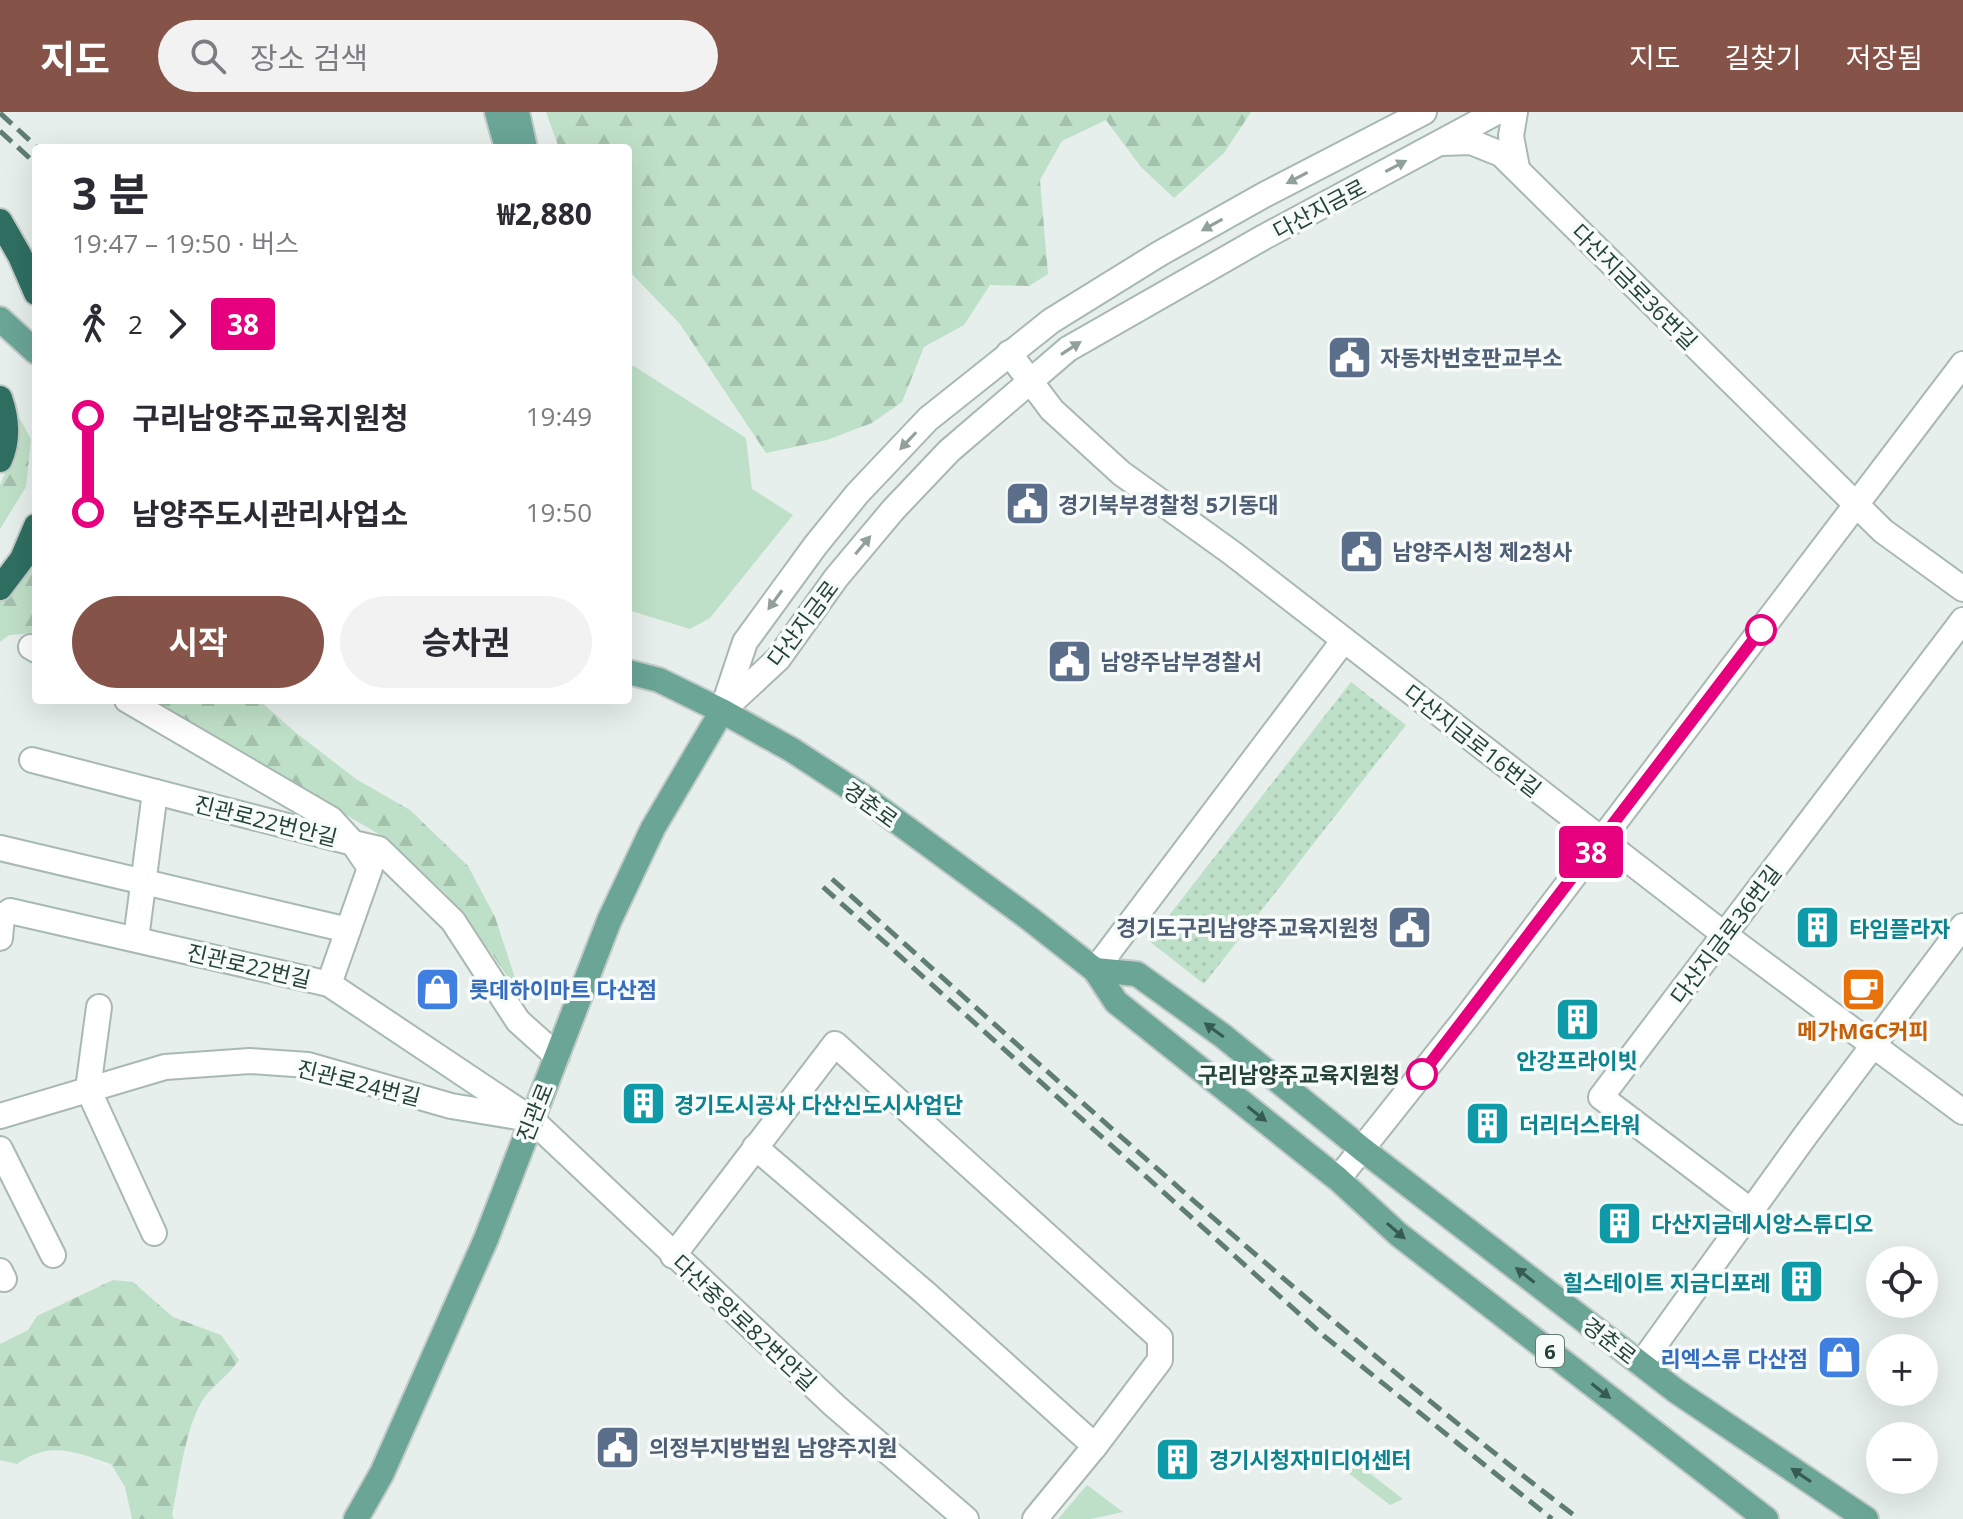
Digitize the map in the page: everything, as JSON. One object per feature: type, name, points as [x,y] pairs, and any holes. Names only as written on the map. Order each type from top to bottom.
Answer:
[{"type":"highway","points":[[0,221],[32,284]]},
{"type":"highway","points":[[0,398],[5,414],[6,447],[0,460]]},
{"type":"highway","points":[[0,588],[22,559],[32,535]]},
{"type":"main road","points":[[497,112],[506,144]]},
{"type":"main road","points":[[517,112],[524,144]]},
{"type":"main road","points":[[0,319],[32,348]]},
{"type":"main road","name":"경춘로","points":[[632,673],[659,680],[792,750],[861,795],[1030,919],[1095,970],[1116,1002],[1338,1179],[1398,1234],[1766,1519]]},
{"type":"main road","name":"진관로","points":[[356,1519],[382,1473],[486,1239],[609,921],[653,828],[722,711]]},
{"type":"main road","name":"경춘로","points":[[1095,970],[1137,974],[1223,1036],[1362,1149],[1676,1391],[1866,1519]]},
{"type":"street","name":"다산지금로","points":[[722,711],[745,642],[857,494],[928,419],[1051,321],[1159,254],[1277,188],[1424,112]]},
{"type":"street","name":"다산지금로","points":[[722,711],[778,659],[836,578],[893,510],[949,451],[1068,349],[1264,237],[1497,112]]},
{"type":"street","points":[[1515,112],[1511,136],[1517,168]]},
{"type":"street","name":"다산지금로36번길","points":[[1439,143],[1471,142],[1501,154],[1883,531],[1963,589]]},
{"type":"street","name":"다산지금로16번길","points":[[1009,353],[1052,410],[1121,473],[1232,553],[1725,935],[1963,1112]]},
{"type":"street","points":[[1338,1179],[1466,1018],[1963,364]]},
{"type":"street","name":"다산지금로36번길","points":[[1751,1211],[1601,1097],[1963,620]]},
{"type":"street","points":[[1095,970],[1344,640]]},
{"type":"street","points":[[134,704],[331,819],[353,843],[379,849],[453,921],[518,1021],[557,1056]]},
{"type":"street","name":"진관로22번안길","points":[[32,760],[353,843],[370,868],[329,984]]},
{"type":"street","points":[[136,939],[155,792]]},
{"type":"street","points":[[0,848],[348,930]]},
{"type":"street","name":"진관로22번길","points":[[0,938],[2,917],[10,911],[329,984],[531,1119]]},
{"type":"street","points":[[1641,1364],[1963,926]]},
{"type":"street","points":[[99,1007],[88,1089],[154,1233]]},
{"type":"street","points":[[673,1256],[835,1044],[1160,1338],[1160,1360],[1035,1519]]},
{"type":"street","name":"진관로24번길","points":[[0,1116],[165,1067],[250,1061],[308,1065],[451,1106],[531,1119]]},
{"type":"street","name":"다산중앙로82번안길","points":[[531,1119],[835,1406],[966,1519]]},
{"type":"street","points":[[755,1147],[924,1292],[1095,1446]]},
{"type":"street","points":[[0,1149],[53,1255]]},
{"type":"green space","points":[[546,112],[1251,112],[1224,153],[1174,198],[1141,167],[1106,120],[1062,141],[1040,180],[1048,274],[1029,286],[990,285],[964,325],[924,347],[902,402],[872,423],[827,440],[766,453],[680,324],[632,274],[632,144],[558,144]]},
{"type":"green space","points":[[632,367],[746,438],[752,489],[793,515],[710,618],[690,629],[632,611]]},
{"type":"green space","points":[[14,408],[31,439],[26,487],[0,529],[0,485],[17,446]]},
{"type":"green space","points":[[32,556],[32,633],[9,635],[0,642],[0,599]]},
{"type":"green space","points":[[1351,682],[1406,725],[1204,984],[1149,941]]},
{"type":"green space","points":[[157,704],[264,704],[356,779],[410,810],[468,866],[495,917],[522,999],[445,893],[377,833]]},
{"type":"green space","points":[[113,1280],[133,1282],[173,1317],[221,1335],[239,1360],[208,1393],[194,1418],[181,1469],[172,1515],[174,1519],[132,1519],[125,1487],[111,1464],[63,1450],[40,1452],[17,1464],[0,1460],[0,1344],[28,1330],[37,1316]]},
{"type":"green space","points":[[1359,1465],[1403,1499],[1390,1505],[1347,1472]]},
{"type":"green space","points":[[1087,1485],[1123,1512],[1091,1519],[1058,1519]]},
{"type":"railway","points":[[0,113],[34,144]]},
{"type":"railway","points":[[0,131],[32,160]]},
{"type":"railway","points":[[832,879],[1293,1287],[1579,1519]]},
{"type":"railway","points":[[823,887],[1324,1336],[1552,1519]]},
{"type":"bus line","name":"38","points":[[1422,1074],[1761,630]]},
{"type":"place","name":"자동차번호판교부소","points":[[1349,357]]},
{"type":"place","name":"경기북부경찰청 5기동대","points":[[1027,504]]},
{"type":"place","name":"남양주시청 제2청사","points":[[1361,551]]},
{"type":"place","name":"남양주남부경찰서","points":[[1069,661]]},
{"type":"place","name":"경기도구리남양주교육지원청","points":[[1410,927]]},
{"type":"place","name":"타임플라자","points":[[1818,928]]},
{"type":"place","name":"롯데하이마트 다산점","points":[[438,989]]},
{"type":"place","name":"메가MGC커피","points":[[1863,989]]},
{"type":"place","name":"안강프라이빗","points":[[1577,1019]]},
{"type":"place","name":"구리남양주교육지원청","points":[[1422,1074]]},
{"type":"place","name":"경기도시공사 다산신도시사업단","points":[[643,1104]]},
{"type":"place","name":"더리더스타워","points":[[1488,1124]]},
{"type":"place","name":"다산지금데시앙스튜디오","points":[[1620,1223]]},
{"type":"place","name":"힐스테이트 지금디포레","points":[[1802,1282]]},
{"type":"place","name":"리엑스류 다산점","points":[[1839,1358]]},
{"type":"place","name":"의정부지방법원 남양주지원","points":[[618,1447]]},
{"type":"place","name":"경기시청자미디어센터","points":[[1178,1459]]}]
